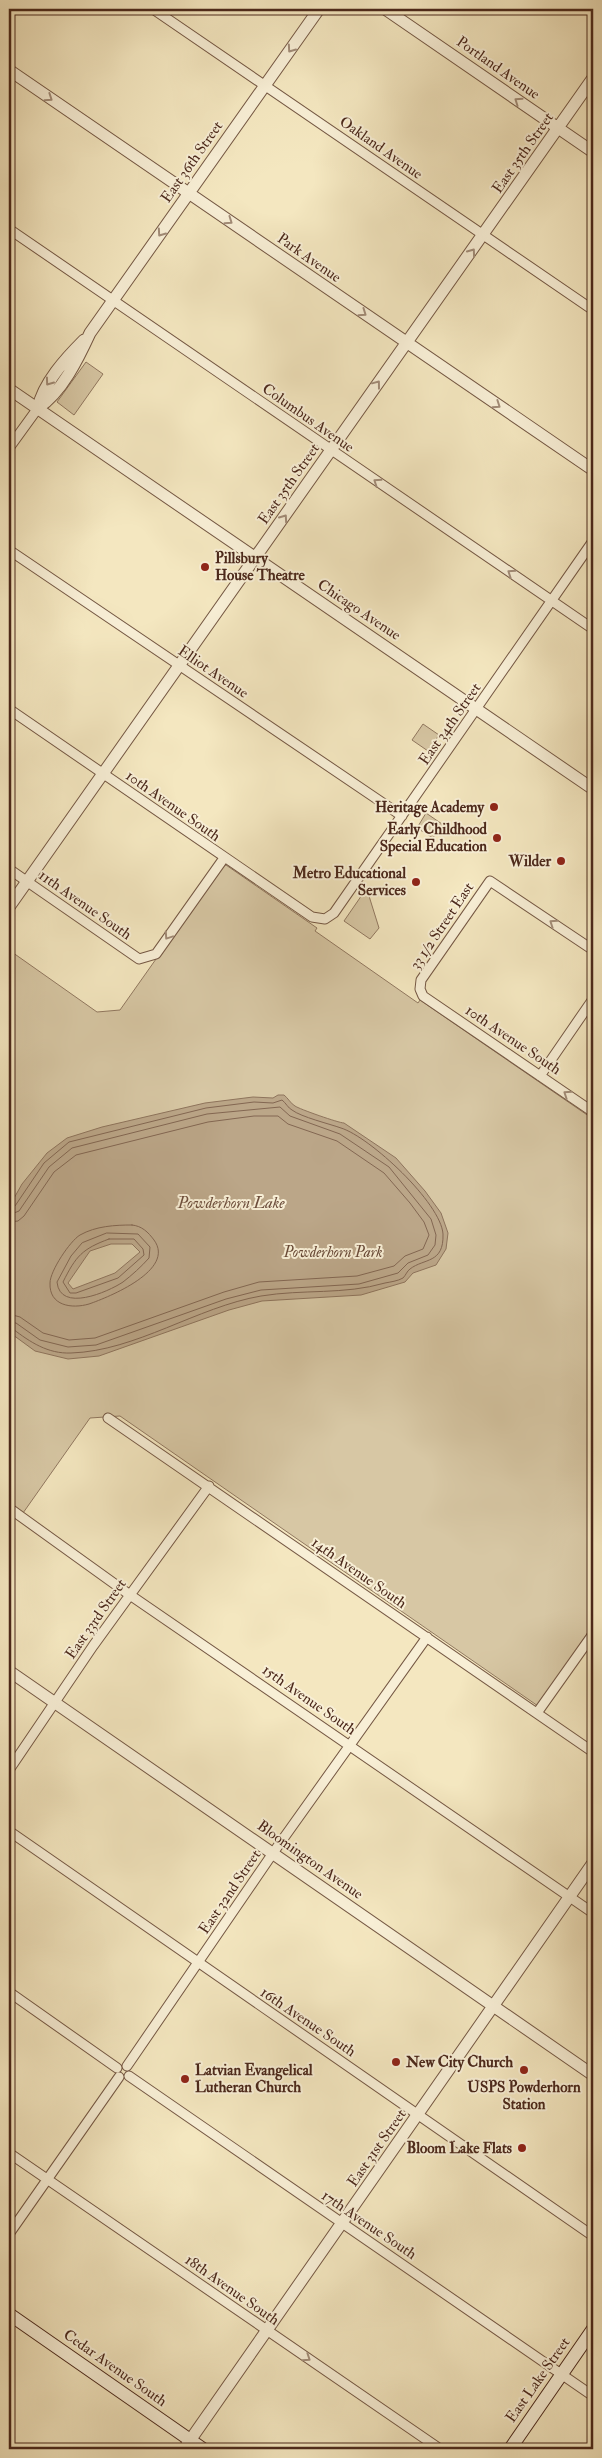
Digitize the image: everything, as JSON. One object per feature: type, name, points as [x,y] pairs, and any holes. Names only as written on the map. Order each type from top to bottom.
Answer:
[{"type":"main road","name":"Cedar Avenue South","points":[[9,2314],[187,2445],[203,2449]]},
{"type":"main road","name":"East Lake Street","points":[[510,2449],[593,2329]]},
{"type":"street","name":"Oakland Avenue","points":[[153,9],[593,310]]},
{"type":"street","name":"East 36th Street","points":[[9,448],[38,408],[49,400],[80,355],[90,333],[319,9]]},
{"type":"street","name":"Portland Avenue","points":[[385,9],[593,152]]},
{"type":"street","name":"Park Avenue","points":[[9,70],[593,470]]},
{"type":"street","name":"East 35th Street","points":[[9,907],[593,78]]},
{"type":"street","name":"Columbus Avenue","points":[[9,229],[593,629]]},
{"type":"street","name":"Chicago Avenue","points":[[9,389],[593,789]]},
{"type":"street","name":"East 34th Street","points":[[325,919],[334,913],[593,541]]},
{"type":"street","name":"Elliot Avenue","points":[[9,550],[402,816]]},
{"type":"street","name":"10th Avenue South","points":[[9,709],[312,917],[325,919]]},
{"type":"street","name":"11th Avenue South","points":[[9,869],[139,959],[148,958],[156,954],[224,858]]},
{"type":"street","name":"33 1/2 Street East","points":[[420,989],[422,980],[490,881],[593,950]]},
{"type":"street","name":"10th Avenue South","points":[[420,989],[423,996],[593,1112]]},
{"type":"street","points":[[540,1076],[593,999]]},
{"type":"street","name":"14th Avenue South","points":[[108,1418],[593,1752]]},
{"type":"street","name":"East 33rd Street","points":[[9,1770],[130,1595],[209,1486]]},
{"type":"street","name":"15th Avenue South","points":[[9,1508],[130,1595],[593,1913]]},
{"type":"street","points":[[538,1713],[593,1634]]},
{"type":"street","name":"East 32nd Street","points":[[127,2066],[273,1853],[427,1637]]},
{"type":"street","name":"Bloomington Avenue","points":[[9,1671],[593,2075]]},
{"type":"street","name":"16th Avenue South","points":[[9,1831],[593,2236]]},
{"type":"street","name":"East 31st Street","points":[[187,2445],[593,1863]]},
{"type":"street","points":[[9,1992],[118,2072],[124,2079],[128,2076],[130,2069],[121,2064],[118,2072],[47,2180],[9,2234]]},
{"type":"street","name":"17th Avenue South","points":[[128,2076],[593,2396]]},
{"type":"street","name":"18th Avenue South","points":[[9,2153],[440,2449]]},
{"type":"green space","points":[[86,362],[103,374],[74,415],[57,402]]},
{"type":"green space","points":[[423,724],[439,735],[428,751],[412,740]]},
{"type":"green space","points":[[426,813],[442,824],[433,838],[417,828]]},
{"type":"green space","name":"Powderhorn Park","points":[[226,865],[317,928],[315,931],[418,1003],[420,1000],[593,1119],[593,1625],[538,1706],[120,1416],[90,1418],[23,1513],[9,1503],[9,950],[97,1012],[120,1010],[221,867]]},
{"type":"green space","points":[[364,892],[369,896],[379,928],[370,939],[344,921]]},
{"type":"water","name":"Powderhorn Lake","points":[[278,1095],[284,1095],[298,1108],[344,1123],[396,1158],[425,1191],[441,1213],[448,1233],[446,1249],[436,1265],[413,1273],[405,1282],[361,1295],[262,1301],[229,1310],[99,1356],[68,1359],[35,1351],[9,1332],[9,1207],[22,1184],[47,1153],[67,1138],[102,1127],[205,1103],[253,1097],[273,1098]],"holes":[[[111,1244],[132,1244],[140,1252],[115,1273],[73,1289],[68,1283],[90,1251]]]},
{"type":"place","name":"Pillsbury House Theatre","points":[[205,567]]},
{"type":"place","name":"Heritage Academy","points":[[494,807]]},
{"type":"place","name":"Early Childhood Special Education","points":[[497,838]]},
{"type":"place","name":"Wilder","points":[[561,861]]},
{"type":"place","name":"Metro Educational Services","points":[[416,882]]},
{"type":"place","name":"New City Church","points":[[396,2062]]},
{"type":"place","name":"USPS Powderhorn Station","points":[[524,2070]]},
{"type":"place","name":"Latvian Evangelical Lutheran Church","points":[[185,2079]]},
{"type":"place","name":"Bloom Lake Flats","points":[[522,2148]]}]
